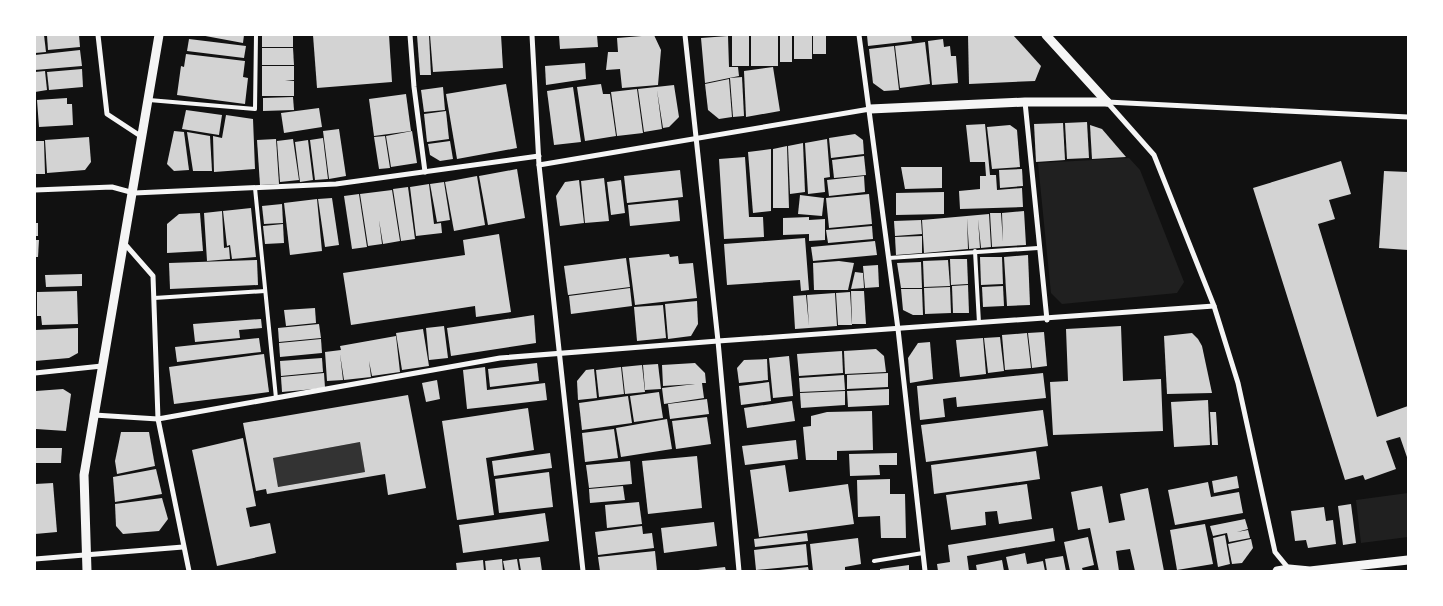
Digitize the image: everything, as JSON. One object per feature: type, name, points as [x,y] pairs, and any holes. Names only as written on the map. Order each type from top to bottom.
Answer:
[{"type":"street","points":[[98,35],[107,114],[143,137]]},
{"type":"street","points":[[87,571],[84,475],[134,193],[159,35]]},
{"type":"street","points":[[410,35],[414,86],[425,172]]},
{"type":"street","points":[[532,35],[539,165],[582,571]]},
{"type":"street","points":[[685,35],[718,341],[739,571]]},
{"type":"street","points":[[859,35],[898,329],[925,571]]},
{"type":"street","points":[[1046,35],[1154,155],[1214,306],[1238,383],[1275,552],[1289,570]]},
{"type":"street","points":[[539,165],[870,109],[1025,102],[1107,102],[1408,117]]},
{"type":"street","points":[[1025,102],[1038,248],[1047,320]]},
{"type":"street","points":[[35,190],[112,187],[134,193],[336,184],[539,156]]},
{"type":"street","points":[[124,243],[152,276],[158,419],[189,571]]},
{"type":"street","points":[[94,416],[158,419],[500,358],[718,341],[1047,320],[1214,306]]},
{"type":"street","points":[[35,373],[102,366]]},
{"type":"street","points":[[35,559],[183,547]]},
{"type":"street","points":[[1277,571],[1310,571],[1408,560]]},
{"type":"lane","points":[[149,100],[255,109],[256,35]]},
{"type":"lane","points":[[255,188],[276,398]]},
{"type":"lane","points":[[889,258],[1038,248]]},
{"type":"lane","points":[[975,251],[979,324]]},
{"type":"lane","points":[[154,298],[266,291]]},
{"type":"lane","points":[[874,560],[923,553]]},
{"type":"shaded area","points":[[1129,158],[1140,170],[1184,282],[1177,293],[1062,304],[1051,293],[1038,163]]},
{"type":"shaded area","points":[[360,442],[365,472],[278,487],[273,458]]},
{"type":"shaded area","points":[[1408,493],[1408,537],[1361,543],[1356,500]]},
{"type":"building","points":[[35,35],[44,35],[46,52],[35,53]]},
{"type":"building","points":[[47,35],[79,35],[80,47],[48,50]]},
{"type":"building","points":[[200,35],[244,35],[243,43]]},
{"type":"building","points":[[262,35],[293,35],[293,47],[262,47]]},
{"type":"building","points":[[313,35],[389,35],[392,82],[317,88]]},
{"type":"building","points":[[417,35],[429,35],[431,75],[420,75]]},
{"type":"building","points":[[430,35],[501,35],[503,68],[433,72]]},
{"type":"building","points":[[559,35],[597,35],[598,47],[560,49]]},
{"type":"building","points":[[654,35],[661,50],[658,85],[622,88],[620,69],[606,70],[608,52],[618,52],[617,38]]},
{"type":"building","points":[[732,35],[749,35],[749,66],[732,66]]},
{"type":"building","points":[[751,35],[778,35],[778,66],[751,66]]},
{"type":"building","points":[[780,35],[792,35],[792,62],[780,62]]},
{"type":"building","points":[[794,35],[812,35],[812,59],[794,59]]},
{"type":"building","points":[[813,35],[826,35],[826,54],[813,54]]},
{"type":"building","points":[[867,35],[911,35],[912,41],[868,46]]},
{"type":"building","points":[[968,35],[1013,35],[1041,66],[1035,81],[969,84]]},
{"type":"building","points":[[728,36],[729,67],[738,67],[739,76],[705,83],[701,38]]},
{"type":"building","points":[[189,39],[246,46],[244,58],[187,51]]},
{"type":"building","points":[[943,39],[944,47],[950,46],[951,56],[956,56],[958,83],[932,85],[928,41]]},
{"type":"building","points":[[925,42],[930,84],[900,88],[895,46]]},
{"type":"building","points":[[894,46],[899,90],[884,91],[873,83],[869,49]]},
{"type":"building","points":[[262,48],[293,48],[294,65],[262,65]]},
{"type":"building","points":[[80,50],[82,66],[35,70],[35,55]]},
{"type":"building","points":[[186,54],[245,61],[243,77],[248,78],[245,104],[177,95],[181,66],[184,67]]},
{"type":"building","points":[[585,63],[586,79],[546,85],[545,66]]},
{"type":"building","points":[[262,66],[294,66],[294,80],[285,81],[294,81],[294,96],[262,96]]},
{"type":"building","points":[[773,67],[780,111],[746,117],[744,71]]},
{"type":"building","points":[[82,69],[83,87],[49,90],[47,72]]},
{"type":"building","points":[[45,71],[47,90],[35,92],[35,72]]},
{"type":"building","points":[[742,77],[744,116],[733,117],[730,78]]},
{"type":"building","points":[[729,79],[732,117],[719,119],[708,110],[705,84]]},
{"type":"building","points":[[506,84],[517,148],[457,159],[446,94]]},
{"type":"building","points":[[601,84],[603,94],[610,94],[616,136],[585,141],[577,87]]},
{"type":"building","points":[[674,85],[679,117],[669,127],[663,128],[657,90],[662,129],[644,132],[638,89]]},
{"type":"building","points":[[443,87],[445,110],[424,112],[421,90]]},
{"type":"building","points":[[573,87],[581,142],[554,145],[547,91]]},
{"type":"building","points":[[637,89],[643,133],[617,136],[611,92]]},
{"type":"building","points":[[406,94],[411,131],[374,136],[369,99]]},
{"type":"building","points":[[293,97],[294,110],[263,111],[263,98]]},
{"type":"building","points":[[67,98],[67,104],[72,104],[73,125],[39,127],[37,100]]},
{"type":"building","points":[[319,108],[322,127],[284,133],[281,113]]},
{"type":"building","points":[[186,110],[222,115],[219,135],[182,129]]},
{"type":"building","points":[[446,111],[449,139],[427,142],[424,114]]},
{"type":"building","points":[[226,115],[253,119],[255,169],[214,172],[213,136],[222,138]]},
{"type":"building","points":[[1087,122],[1089,158],[1067,159],[1065,123]]},
{"type":"building","points":[[1063,123],[1065,160],[1036,162],[1034,124]]},
{"type":"building","points":[[985,124],[990,175],[996,175],[997,190],[1022,188],[1023,207],[960,209],[959,191],[980,189],[980,176],[986,176],[985,162],[970,162],[966,125]]},
{"type":"building","points":[[1010,125],[1017,130],[1020,167],[992,169],[987,127]]},
{"type":"building","points":[[1090,125],[1102,129],[1126,157],[1092,159]]},
{"type":"building","points":[[339,129],[346,176],[329,179],[323,131]]},
{"type":"building","points":[[174,131],[184,132],[189,170],[174,171],[167,164]]},
{"type":"building","points":[[412,131],[417,163],[391,167],[386,136]]},
{"type":"building","points":[[187,132],[210,136],[212,171],[193,171]]},
{"type":"building","points":[[855,134],[863,140],[864,154],[831,158],[829,138]]},
{"type":"building","points":[[385,136],[390,168],[379,169],[374,137]]},
{"type":"building","points":[[89,137],[91,162],[85,170],[47,173],[45,140]]},
{"type":"building","points":[[323,138],[328,179],[315,180],[310,140]]},
{"type":"building","points":[[276,139],[279,184],[260,185],[257,140]]},
{"type":"building","points":[[293,139],[299,180],[280,182],[277,141]]},
{"type":"building","points":[[827,139],[830,177],[824,178],[825,192],[808,194],[805,143]]},
{"type":"building","points":[[308,140],[313,180],[300,182],[295,142]]},
{"type":"building","points":[[35,141],[44,141],[45,174],[35,174]]},
{"type":"building","points":[[450,141],[453,159],[440,161],[430,155],[428,144]]},
{"type":"building","points":[[803,143],[805,192],[790,194],[788,146]]},
{"type":"building","points":[[787,146],[789,208],[773,208],[773,149]]},
{"type":"building","points":[[771,149],[771,211],[753,213],[748,152]]},
{"type":"building","points":[[864,156],[866,175],[834,178],[832,160]]},
{"type":"building","points":[[745,157],[749,217],[763,217],[764,237],[724,239],[719,159]]},
{"type":"building","points":[[1341,161],[1351,194],[1329,200],[1335,219],[1318,224],[1377,417],[1408,406],[1408,460],[1400,437],[1386,441],[1396,469],[1365,480],[1363,475],[1345,480],[1253,188]]},
{"type":"building","points":[[901,167],[942,167],[942,188],[905,189]]},
{"type":"building","points":[[517,169],[525,218],[488,225],[479,176]]},
{"type":"building","points":[[1022,169],[1023,186],[1000,188],[999,170]]},
{"type":"building","points":[[680,170],[683,197],[627,203],[624,176]]},
{"type":"building","points":[[1384,171],[1408,172],[1408,250],[1379,248]]},
{"type":"building","points":[[477,176],[485,225],[454,231],[445,182]]},
{"type":"building","points":[[864,176],[865,192],[829,196],[827,180]]},
{"type":"building","points":[[604,178],[609,221],[585,223],[581,181]]},
{"type":"building","points":[[579,180],[584,223],[560,226],[556,196],[565,182]]},
{"type":"building","points":[[621,180],[625,213],[611,215],[607,182]]},
{"type":"building","points":[[444,182],[450,220],[437,222],[430,184]]},
{"type":"building","points":[[429,184],[434,224],[441,223],[442,233],[416,236],[410,187]]},
{"type":"building","points":[[408,187],[415,239],[401,241],[393,189]]},
{"type":"building","points":[[392,190],[400,241],[383,244],[379,220],[382,244],[368,246],[360,194]]},
{"type":"building","points":[[944,192],[944,214],[896,215],[896,193]]},
{"type":"building","points":[[359,194],[367,247],[352,249],[344,196]]},
{"type":"building","points":[[869,194],[872,224],[829,228],[826,198]]},
{"type":"building","points":[[800,195],[824,198],[822,216],[798,214]]},
{"type":"building","points":[[332,198],[339,245],[325,247],[318,199]]},
{"type":"building","points":[[317,199],[322,251],[290,255],[284,203]]},
{"type":"building","points":[[678,200],[680,221],[630,226],[628,205]]},
{"type":"building","points":[[282,204],[283,223],[264,224],[262,206]]},
{"type":"building","points":[[251,208],[256,257],[232,259],[230,245],[227,246],[223,211]]},
{"type":"building","points":[[222,211],[224,248],[229,247],[230,259],[207,261],[204,213]]},
{"type":"building","points":[[1024,211],[1026,245],[992,247],[990,213],[1001,213],[1003,242],[1002,213]]},
{"type":"building","points":[[200,213],[203,251],[167,253],[167,224],[179,214]]},
{"type":"building","points":[[989,214],[991,247],[981,248],[978,219],[980,248],[969,249],[967,218],[968,249],[924,253],[922,220]]},
{"type":"building","points":[[809,217],[809,220],[825,219],[825,240],[809,241],[809,234],[783,235],[783,218]]},
{"type":"building","points":[[921,220],[922,234],[895,236],[894,221]]},
{"type":"building","points":[[35,223],[38,223],[38,236],[35,236]]},
{"type":"building","points":[[283,224],[284,243],[265,244],[263,226]]},
{"type":"building","points":[[872,226],[873,239],[828,243],[826,230]]},
{"type":"building","points":[[499,234],[511,312],[476,317],[475,306],[351,325],[343,273],[465,255],[463,240]]},
{"type":"building","points":[[922,236],[922,253],[896,255],[895,237]]},
{"type":"building","points":[[805,238],[809,290],[801,291],[800,280],[727,285],[724,244]]},
{"type":"building","points":[[35,240],[39,240],[38,257],[35,257]]},
{"type":"building","points":[[875,241],[877,255],[813,261],[811,247]]},
{"type":"building","points":[[669,254],[670,257],[678,256],[679,264],[693,263],[697,298],[635,305],[629,258]]},
{"type":"building","points":[[1028,255],[1030,305],[1007,306],[1004,257]]},
{"type":"building","points":[[980,257],[1002,257],[1003,284],[981,285]]},
{"type":"building","points":[[626,258],[630,287],[568,295],[564,266]]},
{"type":"building","points":[[950,259],[967,259],[968,284],[951,285]]},
{"type":"building","points":[[257,260],[258,285],[170,289],[169,263]]},
{"type":"building","points":[[948,260],[950,286],[924,287],[923,261]]},
{"type":"building","points":[[839,261],[854,263],[848,290],[814,290],[813,263]]},
{"type":"building","points":[[921,262],[922,288],[901,288],[897,263]]},
{"type":"building","points":[[878,265],[879,287],[865,288],[863,266]]},
{"type":"building","points":[[855,272],[863,273],[864,288],[851,289]]},
{"type":"building","points":[[82,274],[82,286],[46,287],[45,275]]},
{"type":"building","points":[[968,285],[969,313],[953,313],[952,286]]},
{"type":"building","points":[[1003,286],[1004,306],[983,307],[982,287]]},
{"type":"building","points":[[950,287],[951,313],[925,314],[924,288]]},
{"type":"building","points":[[630,288],[632,306],[571,314],[569,296]]},
{"type":"building","points":[[901,289],[922,289],[923,315],[913,315],[903,310]]},
{"type":"building","points":[[77,291],[78,324],[42,325],[41,316],[37,316],[37,292]]},
{"type":"building","points":[[851,291],[864,291],[866,324],[852,324]]},
{"type":"building","points":[[850,292],[852,325],[838,325],[836,293]]},
{"type":"building","points":[[835,293],[837,326],[795,329],[793,296],[806,295],[809,326],[807,295]]},
{"type":"building","points":[[697,301],[698,324],[691,336],[668,339],[665,304]]},
{"type":"building","points":[[663,305],[666,338],[637,341],[634,307]]},
{"type":"building","points":[[315,308],[316,323],[286,326],[284,310]]},
{"type":"building","points":[[534,315],[536,343],[451,356],[447,328]]},
{"type":"building","points":[[261,319],[262,328],[239,330],[240,338],[195,342],[193,324]]},
{"type":"building","points":[[319,324],[321,338],[279,342],[278,328]]},
{"type":"building","points":[[444,326],[448,358],[429,360],[426,328]]},
{"type":"building","points":[[1121,326],[1123,381],[1161,379],[1163,431],[1053,435],[1050,382],[1068,381],[1066,329]]},
{"type":"building","points":[[78,328],[78,353],[69,358],[35,361],[35,330]]},
{"type":"building","points":[[423,329],[429,366],[402,370],[396,333]]},
{"type":"building","points":[[1044,332],[1047,366],[1032,368],[1028,333]]},
{"type":"building","points":[[1027,333],[1031,368],[1005,370],[1002,335]]},
{"type":"building","points":[[1192,333],[1202,346],[1212,393],[1167,394],[1164,336]]},
{"type":"building","points":[[396,336],[400,372],[372,376],[369,361],[371,377],[344,380],[340,354],[343,380],[327,381],[325,352],[341,350],[340,346]]},
{"type":"building","points":[[1000,337],[1004,371],[988,373],[984,338]]},
{"type":"building","points":[[259,338],[261,352],[177,362],[175,347]]},
{"type":"building","points":[[983,338],[986,374],[960,377],[956,340]]},
{"type":"building","points":[[321,339],[322,353],[280,357],[279,343]]},
{"type":"building","points":[[930,342],[933,379],[910,383],[908,358],[918,343]]},
{"type":"building","points":[[876,349],[884,356],[886,372],[845,374],[844,351]]},
{"type":"building","points":[[842,351],[843,373],[799,376],[797,354]]},
{"type":"building","points":[[264,354],[269,392],[174,404],[169,367]]},
{"type":"building","points":[[789,356],[793,396],[773,398],[769,358]]},
{"type":"building","points":[[322,358],[323,372],[281,376],[280,361]]},
{"type":"building","points":[[767,359],[768,380],[739,383],[737,368],[744,360]]},
{"type":"building","points":[[537,363],[539,381],[490,387],[488,369]]},
{"type":"building","points":[[695,363],[705,373],[706,383],[702,383],[704,398],[664,404],[662,388],[695,384],[663,386],[662,365]]},
{"type":"building","points":[[658,364],[661,389],[645,390],[643,365]]},
{"type":"building","points":[[642,365],[645,392],[625,394],[622,367]]},
{"type":"building","points":[[485,367],[487,390],[545,383],[547,400],[467,409],[463,370]]},
{"type":"building","points":[[621,367],[624,394],[599,397],[596,370]]},
{"type":"building","points":[[594,369],[597,398],[578,400],[577,381],[586,370]]},
{"type":"building","points":[[324,373],[325,388],[282,392],[281,377]]},
{"type":"building","points":[[888,373],[888,387],[847,389],[847,375]]},
{"type":"building","points":[[1043,373],[1046,398],[957,407],[956,397],[943,399],[945,417],[920,420],[917,386]]},
{"type":"building","points":[[844,375],[845,390],[800,392],[799,378]]},
{"type":"building","points":[[437,380],[440,399],[426,402],[422,383]]},
{"type":"building","points":[[769,382],[771,401],[741,405],[739,386]]},
{"type":"building","points":[[63,389],[71,394],[66,431],[36,429],[36,391]]},
{"type":"building","points":[[889,389],[889,405],[848,407],[847,391]]},
{"type":"building","points":[[845,391],[845,405],[801,408],[800,393]]},
{"type":"building","points":[[659,392],[663,418],[634,422],[630,396]]},
{"type":"building","points":[[408,395],[426,488],[388,495],[385,474],[267,494],[266,489],[256,491],[243,423]],"holes":[[[360,442],[365,472],[278,487],[273,458]]]},
{"type":"building","points":[[628,396],[632,423],[582,430],[579,403]]},
{"type":"building","points":[[707,399],[709,414],[670,419],[668,404]]},
{"type":"building","points":[[1208,400],[1210,445],[1174,447],[1171,402]]},
{"type":"building","points":[[792,401],[795,421],[747,428],[744,408]]},
{"type":"building","points":[[528,408],[534,450],[486,458],[494,515],[457,520],[442,421]]},
{"type":"building","points":[[1043,410],[1048,446],[926,462],[921,425]]},
{"type":"building","points":[[872,411],[873,450],[837,451],[837,460],[806,460],[803,427],[811,426],[811,416],[827,412]]},
{"type":"building","points":[[1210,412],[1216,412],[1218,445],[1212,445]]},
{"type":"building","points":[[707,417],[711,444],[676,449],[672,421]]},
{"type":"building","points":[[667,419],[672,449],[621,457],[616,428]]},
{"type":"building","points":[[614,429],[618,458],[585,462],[582,433]]},
{"type":"building","points":[[121,432],[149,432],[155,466],[117,474],[115,461]]},
{"type":"building","points":[[243,438],[256,506],[246,508],[250,527],[270,523],[276,553],[217,566],[192,450]]},
{"type":"building","points":[[796,440],[798,459],[745,465],[742,446]]},
{"type":"building","points":[[35,448],[62,448],[61,463],[35,463]]},
{"type":"building","points":[[1036,451],[1040,479],[934,494],[931,465]]},
{"type":"building","points":[[550,453],[552,468],[494,476],[492,461]]},
{"type":"building","points":[[897,453],[897,465],[879,465],[880,475],[850,476],[849,454]]},
{"type":"building","points":[[697,456],[702,508],[648,514],[642,461]]},
{"type":"building","points":[[630,461],[632,484],[589,488],[586,465]]},
{"type":"building","points":[[785,465],[789,492],[848,484],[854,524],[759,537],[750,470]]},
{"type":"building","points":[[156,469],[162,494],[115,502],[113,477]]},
{"type":"building","points":[[549,472],[553,507],[499,513],[495,479]]},
{"type":"building","points":[[1237,476],[1239,488],[1214,493],[1212,481]]},
{"type":"building","points":[[890,479],[890,494],[905,494],[906,538],[881,538],[880,516],[858,517],[857,480]]},
{"type":"building","points":[[1208,482],[1211,497],[1239,492],[1243,513],[1175,525],[1168,490]]},
{"type":"building","points":[[53,483],[57,532],[35,534],[35,484]]},
{"type":"building","points":[[1027,484],[1032,519],[999,524],[997,511],[985,512],[986,525],[951,530],[946,495]]},
{"type":"building","points":[[623,486],[625,500],[590,503],[589,489]]},
{"type":"building","points":[[1102,486],[1109,523],[1125,520],[1120,494],[1148,488],[1164,571],[1135,571],[1130,549],[1116,551],[1119,571],[1099,571],[1090,528],[1078,530],[1071,492]]},
{"type":"building","points":[[162,498],[168,519],[159,531],[123,534],[116,526],[115,504]]},
{"type":"building","points":[[639,502],[642,524],[607,528],[605,505]]},
{"type":"building","points":[[1351,504],[1356,543],[1343,545],[1338,506]]},
{"type":"building","points":[[1324,507],[1326,521],[1333,520],[1336,544],[1308,548],[1306,540],[1295,541],[1291,511]]},
{"type":"building","points":[[545,513],[549,541],[463,553],[459,525]]},
{"type":"building","points":[[1245,519],[1248,529],[1237,532],[1248,530],[1250,538],[1229,542],[1227,533],[1213,536],[1210,526]]},
{"type":"building","points":[[714,522],[717,546],[664,553],[661,528]]},
{"type":"building","points":[[1205,524],[1213,564],[1177,570],[1170,530]]},
{"type":"building","points":[[642,526],[643,534],[652,533],[654,548],[598,555],[595,532]]},
{"type":"building","points":[[1053,528],[1055,541],[967,556],[969,571],[938,571],[937,564],[950,562],[948,545]]},
{"type":"building","points":[[807,533],[808,541],[755,547],[754,539]]},
{"type":"building","points":[[1225,535],[1230,564],[1218,567],[1213,538]]},
{"type":"building","points":[[1088,537],[1094,565],[1082,568],[1083,571],[1070,571],[1064,542]]},
{"type":"building","points":[[858,538],[861,564],[845,567],[845,571],[813,571],[810,544]]},
{"type":"building","points":[[1251,539],[1253,548],[1242,563],[1232,564],[1228,544]]},
{"type":"building","points":[[806,544],[808,565],[756,570],[754,550]]},
{"type":"building","points":[[655,551],[657,571],[600,571],[598,557]]},
{"type":"building","points":[[1025,553],[1027,564],[1043,561],[1045,571],[1009,571],[1006,557]]},
{"type":"building","points":[[1063,556],[1066,571],[1047,571],[1045,559]]},
{"type":"building","points":[[540,557],[542,571],[521,571],[519,559]]},
{"type":"building","points":[[502,559],[503,571],[486,571],[485,561]]},
{"type":"building","points":[[517,559],[519,571],[505,571],[503,561]]},
{"type":"building","points":[[483,560],[484,571],[457,571],[456,563]]},
{"type":"building","points":[[1002,560],[1004,571],[977,571],[976,565]]},
{"type":"building","points":[[909,565],[909,571],[880,571],[880,569]]},
{"type":"building","points":[[725,567],[726,571],[698,571],[698,570]]},
{"type":"building","points":[[808,567],[809,571],[780,571],[780,570]]}]
